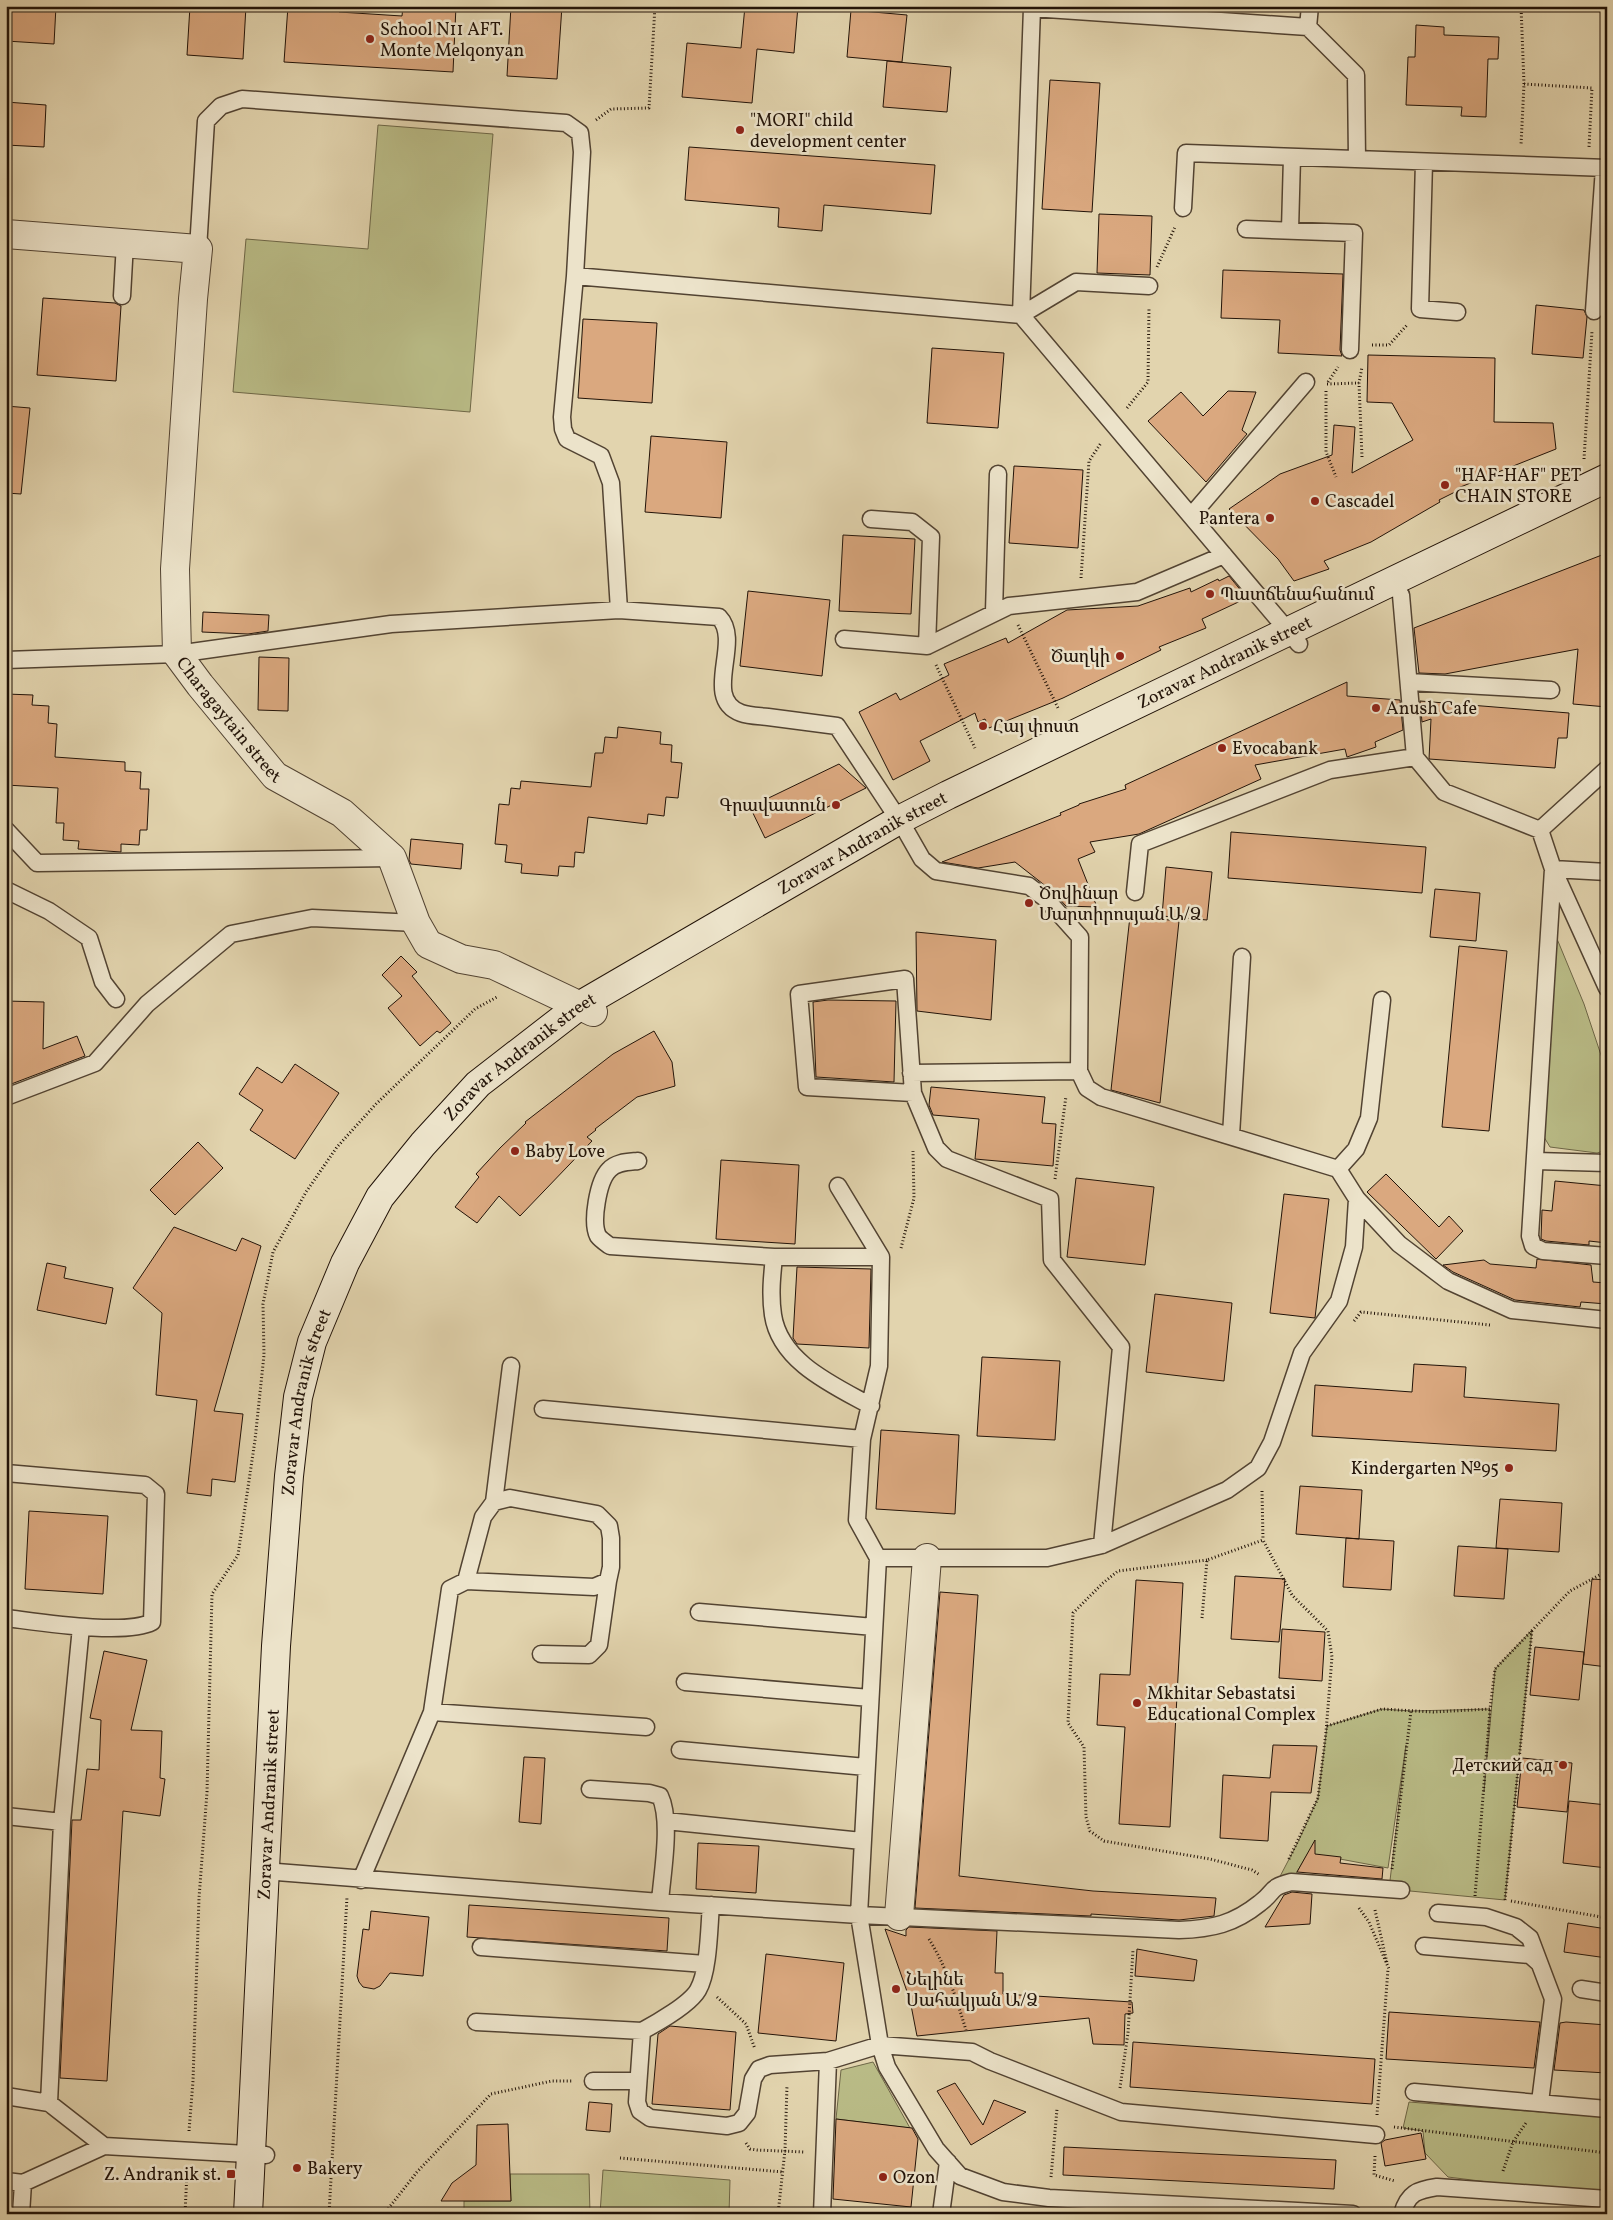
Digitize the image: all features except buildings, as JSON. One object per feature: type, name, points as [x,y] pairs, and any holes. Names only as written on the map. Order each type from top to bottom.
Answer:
[{"type":"main road","points":[[6,234],[198,250]]},
{"type":"main road","name":"Charagaytain street","points":[[198,250],[175,569],[177,654],[275,776],[342,813],[392,858],[416,923],[428,944],[461,959],[494,965],[586,1009]]},
{"type":"main road","name":"Zoravar Andranik street","points":[[248,2214],[258,2155],[273,1872],[276,1646],[289,1476],[298,1397],[312,1342],[345,1263],[380,1197],[423,1144],[478,1084],[586,1009],[902,826],[1293,637],[1607,478]]},
{"type":"main road","name":"Zoravar Andranik street","points":[[1293,637],[1401,595],[1607,500]]},
{"type":"main road","points":[[908,1917],[927,1558]]},
{"type":"main road","name":"Zoravar Andranik street","points":[[258,2155],[263,2214]]},
{"type":"lane","points":[[1308,27],[1310,6]]},
{"type":"lane","points":[[1293,637],[1021,315],[1032,8],[1308,27],[1356,76],[1357,160]]},
{"type":"lane","points":[[198,250],[206,121],[220,106],[242,99],[566,124],[580,133],[582,152],[575,276],[562,417],[563,430],[567,439],[601,456],[612,483],[619,610]]},
{"type":"lane","points":[[1183,208],[1186,153],[1599,168],[1594,310]]},
{"type":"lane","points":[[1290,230],[1292,157]]},
{"type":"lane","points":[[1424,162],[1420,310],[1457,312]]},
{"type":"lane","points":[[1246,229],[1354,233],[1357,348]]},
{"type":"lane","points":[[122,296],[125,243]]},
{"type":"lane","points":[[575,276],[1021,315],[1076,282],[1149,286]]},
{"type":"lane","points":[[1190,516],[1306,382]]},
{"type":"lane","points":[[998,474],[1001,609]]},
{"type":"lane","points":[[871,519],[912,522],[931,537],[927,646]]},
{"type":"lane","points":[[844,638],[927,646],[1001,609],[1137,592],[1224,555]]},
{"type":"lane","points":[[1401,595],[1415,757],[1444,792],[1540,830],[1553,869],[1607,988]]},
{"type":"lane","points":[[6,660],[177,654],[391,624],[619,610],[719,616],[725,623],[727,635],[723,692],[726,702],[741,713],[837,726],[922,858],[936,871],[1030,886],[1046,899],[1080,936],[1079,1070],[1088,1088],[1101,1097],[1338,1169],[1357,1199],[1399,1244],[1448,1281],[1512,1310],[1607,1320]]},
{"type":"lane","points":[[1409,682],[1551,690]]},
{"type":"lane","points":[[1136,892],[1140,844],[1330,770],[1415,757]]},
{"type":"lane","points":[[1540,830],[1607,768]]},
{"type":"lane","points":[[6,830],[37,863],[392,858]]},
{"type":"lane","points":[[1553,869],[1607,872]]},
{"type":"lane","points":[[1553,869],[1530,1236],[1533,1246],[1543,1251],[1607,1256]]},
{"type":"lane","points":[[6,890],[49,911],[89,938],[104,982],[116,999]]},
{"type":"lane","points":[[6,1097],[95,1063],[148,1004],[231,934],[312,918],[416,923]]},
{"type":"lane","points":[[1231,1135],[1242,957]]},
{"type":"lane","points":[[913,1093],[807,1087],[799,994],[905,979],[913,1093],[936,1148],[947,1159],[1050,1198],[1052,1260],[1121,1347],[1102,1545]]},
{"type":"lane","points":[[1338,1169],[1356,1150],[1369,1118],[1382,1000]]},
{"type":"lane","points":[[911,1073],[1079,1070]]},
{"type":"lane","points":[[638,1161],[620,1163],[610,1168],[600,1183],[595,1226],[599,1238],[610,1246],[774,1257],[882,1257]]},
{"type":"lane","points":[[1536,1161],[1607,1163]]},
{"type":"lane","points":[[838,1186],[882,1257],[879,1366],[862,1439],[857,1520],[878,1558],[859,1915],[880,2045],[887,2067],[936,2149],[960,2176],[1003,2192],[1049,2206],[1353,2214]]},
{"type":"lane","points":[[878,1558],[1047,1558],[1102,1545],[1227,1490],[1258,1468],[1272,1442],[1302,1353],[1339,1301],[1354,1247],[1357,1199]]},
{"type":"lane","points":[[774,1257],[771,1289],[773,1316],[784,1346],[805,1366],[871,1406]]},
{"type":"lane","points":[[466,1580],[483,1517],[494,1502],[511,1366]]},
{"type":"lane","points":[[543,1409],[862,1439]]},
{"type":"lane","points":[[6,1473],[145,1485],[156,1494],[152,1622],[143,1627],[81,1626],[6,1618]]},
{"type":"lane","points":[[494,1502],[510,1498],[597,1514],[608,1526],[611,1538],[611,1567],[599,1645],[589,1655],[541,1654]]},
{"type":"lane","points":[[355,1879],[432,1712],[450,1589],[466,1580],[594,1586],[608,1581]]},
{"type":"lane","points":[[699,1612],[874,1627]]},
{"type":"lane","points":[[49,2103],[62,1822],[81,1626]]},
{"type":"lane","points":[[685,1682],[870,1698]]},
{"type":"lane","points":[[432,1712],[646,1726]]},
{"type":"lane","points":[[680,1750],[866,1767]]},
{"type":"lane","points":[[590,1790],[660,1796],[664,1804],[666,1821],[660,1902]]},
{"type":"lane","points":[[6,1816],[62,1822]]},
{"type":"lane","points":[[666,1821],[862,1841]]},
{"type":"lane","points":[[273,1872],[660,1902],[859,1915],[1188,1930],[1204,1929],[1232,1922],[1261,1902],[1275,1886],[1294,1882],[1395,1890]]},
{"type":"lane","points":[[476,2022],[642,2031],[672,2014],[698,1990],[705,1964],[711,1905]]},
{"type":"lane","points":[[1438,1913],[1486,1917],[1516,1926],[1530,1938],[1553,1999],[1540,2102]]},
{"type":"lane","points":[[1424,1946],[1530,1955],[1539,1963]]},
{"type":"lane","points":[[481,1947],[705,1964]]},
{"type":"lane","points":[[1582,1988],[1607,1993]]},
{"type":"lane","points":[[642,2031],[638,2104],[640,2111],[650,2118],[728,2126],[739,2123],[747,2113],[753,2079],[759,2069],[787,2064],[828,2061],[880,2045],[972,2052],[1118,2111],[1376,2136]]},
{"type":"lane","points":[[822,2214],[828,2061]]},
{"type":"lane","points":[[593,2082],[638,2081]]},
{"type":"lane","points":[[1414,2092],[1607,2109]]},
{"type":"lane","points":[[6,2096],[49,2103],[104,2146]]},
{"type":"lane","points":[[6,2181],[23,2183],[104,2146],[258,2155]]},
{"type":"lane","points":[[941,2214],[948,2162]]},
{"type":"lane","points":[[21,2214],[23,2183]]},
{"type":"lane","points":[[1402,2214],[1406,2200],[1419,2190],[1437,2187],[1607,2199]]},
{"type":"path","points":[[580,133],[611,109],[650,108],[655,6]]},
{"type":"path","points":[[1520,6],[1524,84],[1520,165]]},
{"type":"path","points":[[1524,84],[1592,88],[1599,168]]},
{"type":"path","points":[[1336,477],[1326,452],[1326,384],[1357,348],[1389,345],[1420,310]]},
{"type":"path","points":[[1584,460],[1594,310]]},
{"type":"path","points":[[1362,364],[1359,383],[1362,457]]},
{"type":"path","points":[[1326,384],[1359,383]]},
{"type":"path","points":[[1001,609],[1058,708]]},
{"type":"path","points":[[927,646],[975,748]]},
{"type":"path","points":[[1057,1171],[1066,1096]]},
{"type":"path","points":[[900,1249],[914,1198],[913,1164]]},
{"type":"path","points":[[1352,1324],[1361,1312],[1493,1326]]},
{"type":"path","points":[[1263,1540],[1207,1560],[1118,1571],[1103,1583],[1073,1614],[1068,1723],[1084,1747],[1086,1817],[1090,1831],[1104,1841],[1210,1860],[1252,1870],[1275,1886],[1318,1798],[1327,1726],[1332,1657],[1328,1631],[1292,1595],[1263,1540],[1262,1493],[1264,1484]]},
{"type":"path","points":[[1202,1618],[1207,1560]]},
{"type":"path","points":[[1475,1898],[1490,1709],[1495,1669],[1570,1591],[1607,1571]]},
{"type":"path","points":[[1505,1900],[1532,1630]]},
{"type":"path","points":[[1327,1726],[1382,1709],[1411,1711],[1490,1709]]},
{"type":"path","points":[[1395,1890],[1402,1791],[1411,1711]]},
{"type":"path","points":[[329,2214],[355,1879]]},
{"type":"path","points":[[1370,1888],[1388,1969],[1376,2136]]},
{"type":"path","points":[[1353,1905],[1360,1909],[1369,1922],[1388,1969]]},
{"type":"path","points":[[908,1917],[938,1954],[955,1992],[972,2052]]},
{"type":"path","points":[[1118,2111],[1131,1994],[1132,1927]]},
{"type":"path","points":[[698,1990],[711,1991],[746,2024],[762,2068]]},
{"type":"path","points":[[778,2214],[785,2150],[787,2064]]},
{"type":"path","points":[[384,2214],[417,2172],[491,2094],[552,2081],[593,2082]]},
{"type":"path","points":[[734,2124],[750,2149],[824,2154]]},
{"type":"path","points":[[1403,2128],[1607,2153]]},
{"type":"path","points":[[1053,2157],[1055,2134]]},
{"type":"path","points":[[1496,2191],[1513,2142]]},
{"type":"path","points":[[620,2158],[783,2172]]},
{"type":"green space","points":[[378,125],[493,134],[470,412],[233,392],[246,239],[368,249]]},
{"type":"green space","points":[[1555,934],[1584,1004],[1607,1073],[1607,1150],[1597,1153],[1550,1147],[1544,1137]]},
{"type":"green space","points":[[1532,1630],[1505,1900],[1389,1889],[1406,1745],[1388,1868],[1308,1853],[1291,1882],[1275,1886],[1318,1798],[1327,1726],[1382,1709],[1411,1711],[1490,1709],[1484,1792],[1495,1669]]},
{"type":"green space","points":[[873,2062],[910,2128],[836,2119],[841,2070]]},
{"type":"green space","points":[[1409,2102],[1607,2117],[1607,2197],[1448,2177],[1425,2153],[1423,2131],[1403,2128]]},
{"type":"green space","points":[[603,2170],[730,2180],[729,2214],[600,2214]]},
{"type":"green space","points":[[510,2174],[589,2174],[590,2214],[464,2214],[464,2201],[511,2201]]},
{"type":"place","name":"School N11 AFT. Monte Melqonyan","points":[[370,39]]},
{"type":"place","name":"\"MORI\" child development center","points":[[740,130]]},
{"type":"place","name":"\"HAF-HAF\" PET CHAIN STORE","points":[[1445,485]]},
{"type":"place","name":"Cascadel","points":[[1315,501]]},
{"type":"place","name":"Pantera","points":[[1270,518]]},
{"type":"place","name":"Պատճենահանում","points":[[1210,594]]},
{"type":"place","name":"Ծաղկի","points":[[1120,656]]},
{"type":"place","name":"Anush Cafe","points":[[1376,708]]},
{"type":"place","name":"Հայ փոստ","points":[[983,726]]},
{"type":"place","name":"Evocabank","points":[[1222,748]]},
{"type":"place","name":"Գրավատուն","points":[[836,805]]},
{"type":"place","name":"Ծովինար Մարտիրոսյան Ա/Ձ","points":[[1029,903]]},
{"type":"place","name":"Baby Love","points":[[515,1151]]},
{"type":"place","name":"Kindergarten №95","points":[[1509,1468]]},
{"type":"place","name":"Mkhitar Sebastatsi Educational Complex","points":[[1137,1703]]},
{"type":"place","name":"Детский сад","points":[[1563,1765]]},
{"type":"place","name":"Նելինե Սահակյան Ա/Ձ","points":[[896,1989]]},
{"type":"place","name":"Bakery","points":[[297,2168]]},
{"type":"place","name":"Z. Andranik st.","points":[[231,2174]]},
{"type":"place","name":"Ozon","points":[[883,2177]]}]
